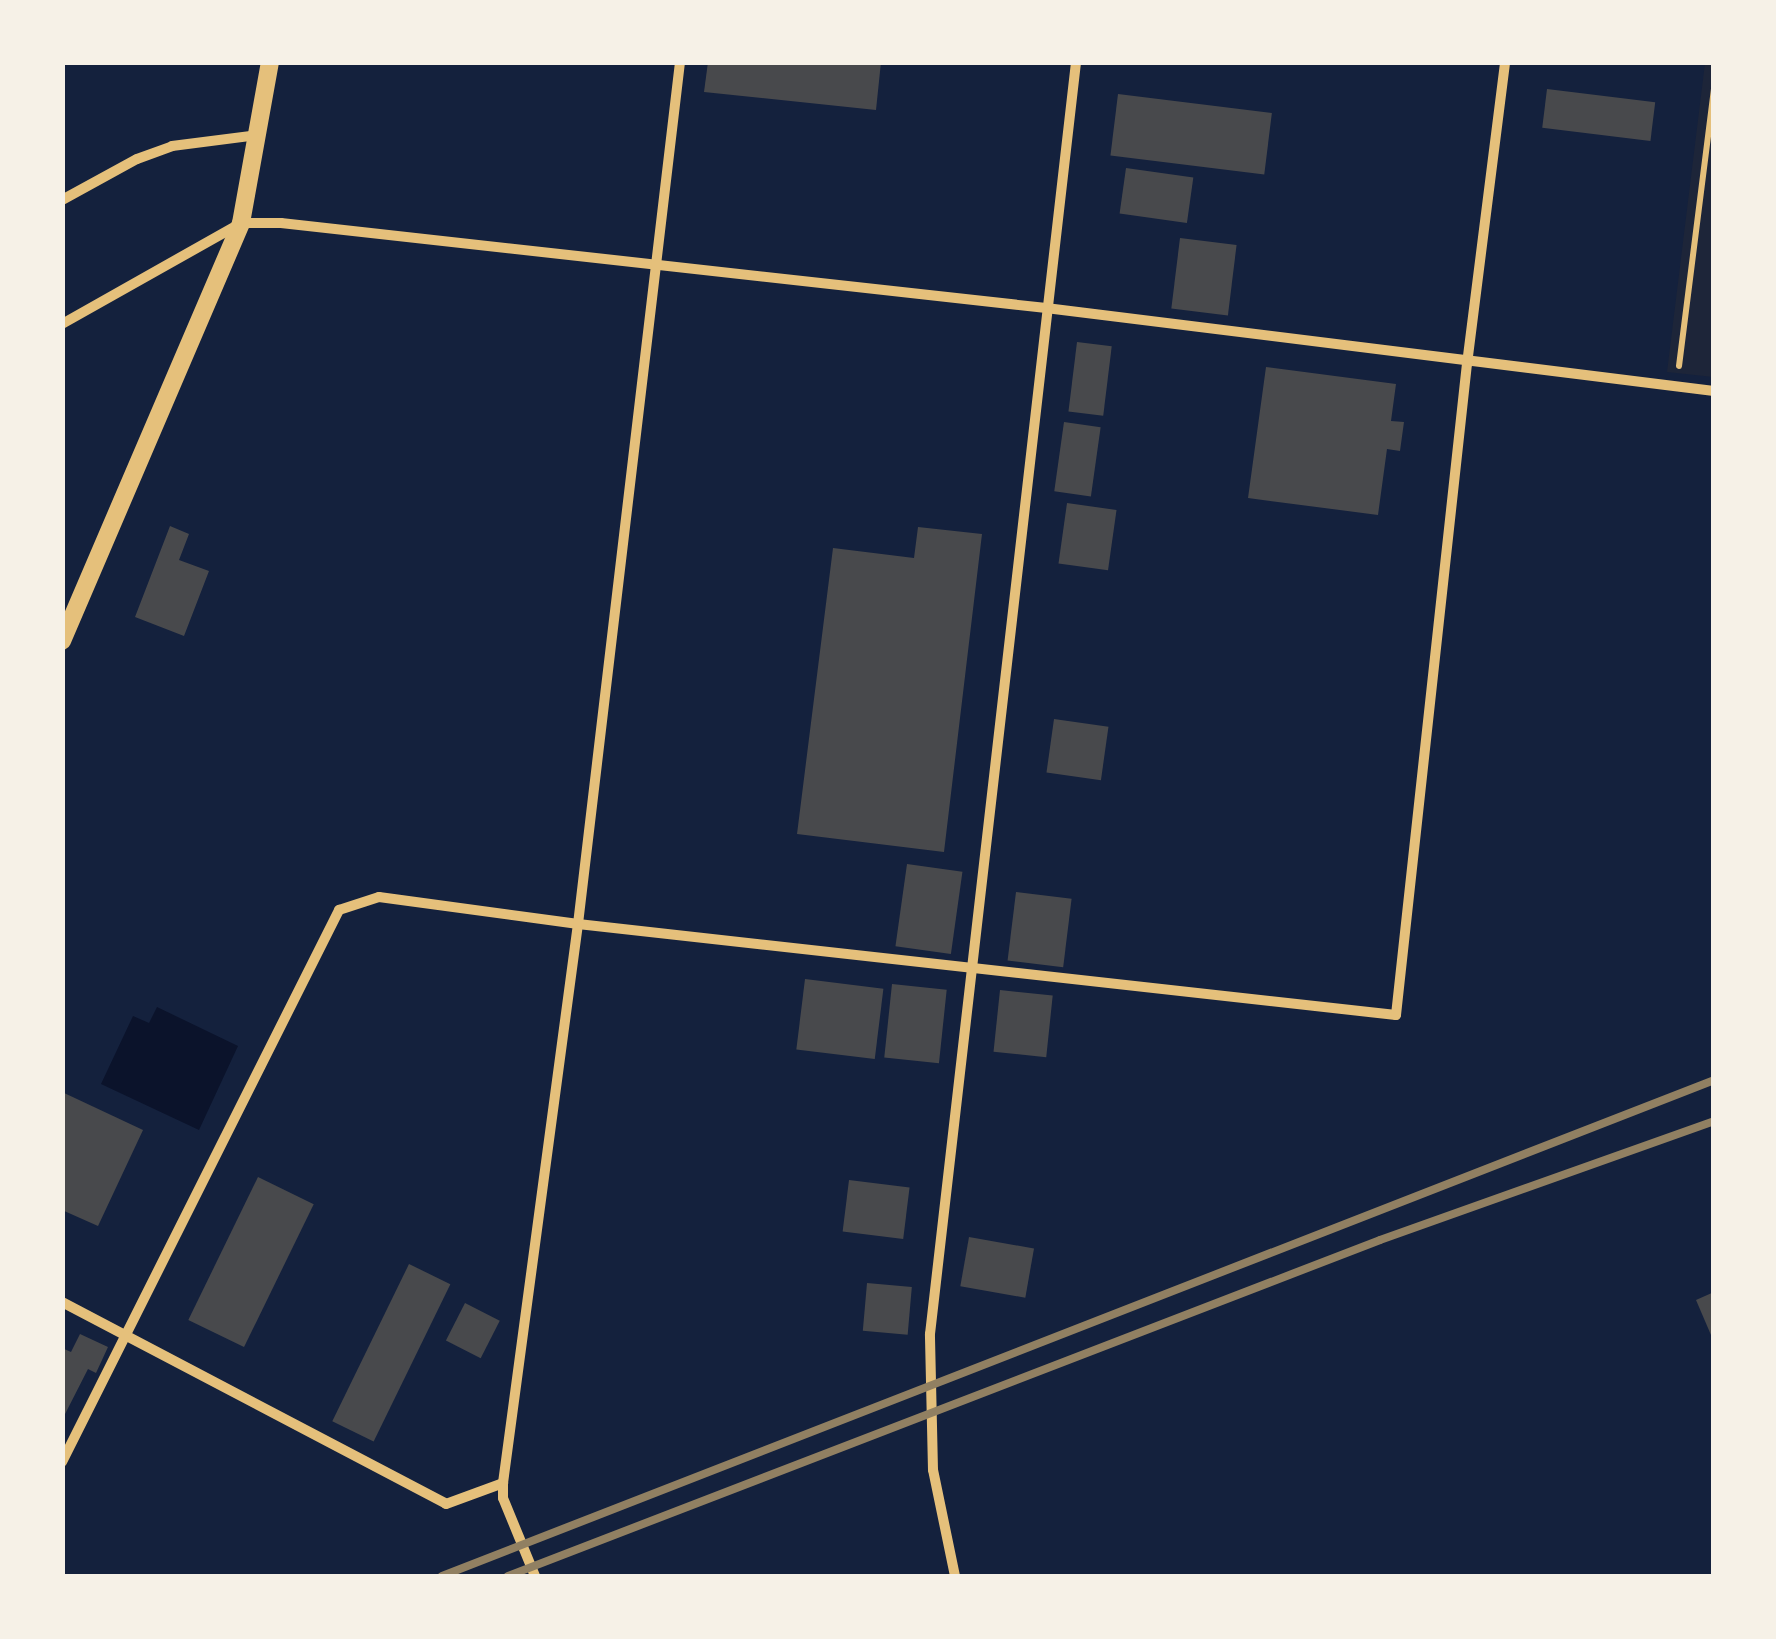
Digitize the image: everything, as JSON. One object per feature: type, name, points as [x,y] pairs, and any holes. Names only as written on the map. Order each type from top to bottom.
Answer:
[{"type":"street","points":[[62,640],[241,222],[270,62]]},
{"type":"street","points":[[535,1576],[503,1498],[503,1483],[578,924],[680,62]]},
{"type":"street","points":[[956,1576],[933,1470],[928,1387],[970,969],[1076,62]]},
{"type":"street","points":[[62,1462],[339,910],[379,898],[578,924],[1396,1015],[1466,364],[1505,62]]},
{"type":"street","points":[[62,200],[137,159],[172,146],[258,135]]},
{"type":"street","points":[[62,324],[241,222],[1046,308],[1466,364],[1714,391]]},
{"type":"street","points":[[62,1302],[446,1504],[503,1483]]},
{"type":"path","points":[[1677,387],[1714,87]]},
{"type":"shaded area","points":[[1705,63],[1713,63],[1713,377],[1667,372]]},
{"type":"shaded area","points":[[157,1007],[238,1046],[199,1130],[101,1084],[133,1016],[149,1023]]},
{"type":"building","points":[[708,62],[881,62],[876,110],[704,92]]},
{"type":"building","points":[[1547,89],[1655,102],[1650,141],[1542,128]]},
{"type":"building","points":[[1118,94],[1272,113],[1264,174],[1110,156]]},
{"type":"building","points":[[1126,168],[1193,177],[1187,223],[1120,214]]},
{"type":"building","points":[[1180,238],[1237,245],[1228,315],[1171,308]]},
{"type":"building","points":[[1077,342],[1112,346],[1103,416],[1068,411]]},
{"type":"building","points":[[1266,367],[1396,384],[1391,421],[1404,422],[1400,451],[1387,449],[1378,515],[1248,498]]},
{"type":"building","points":[[1064,422],[1101,427],[1091,496],[1054,491]]},
{"type":"building","points":[[1067,503],[1117,510],[1108,570],[1059,563]]},
{"type":"building","points":[[170,526],[189,534],[179,560],[209,571],[184,636],[135,617]]},
{"type":"building","points":[[918,527],[982,534],[944,852],[797,834],[833,548],[914,558]]},
{"type":"building","points":[[1054,719],[1108,727],[1101,780],[1046,772]]},
{"type":"building","points":[[907,864],[962,872],[951,954],[895,946]]},
{"type":"building","points":[[1016,892],[1072,899],[1063,967],[1008,960]]},
{"type":"building","points":[[805,979],[883,989],[875,1059],[796,1049]]},
{"type":"building","points":[[892,984],[947,990],[939,1063],[884,1058]]},
{"type":"building","points":[[1000,990],[1053,996],[1046,1057],[994,1052]]},
{"type":"building","points":[[62,1092],[143,1130],[98,1226],[62,1210]]},
{"type":"building","points":[[258,1177],[314,1204],[244,1347],[188,1320]]},
{"type":"building","points":[[849,1180],[910,1187],[903,1239],[843,1232]]},
{"type":"building","points":[[969,1237],[1034,1248],[1025,1298],[960,1286]]},
{"type":"building","points":[[409,1264],[450,1284],[374,1441],[332,1421]]},
{"type":"building","points":[[867,1283],[912,1287],[908,1335],[863,1331]]},
{"type":"building","points":[[1714,1292],[1714,1342],[1696,1300]]},
{"type":"building","points":[[465,1303],[500,1321],[481,1358],[446,1340]]},
{"type":"building","points":[[80,1334],[108,1347],[96,1373],[88,1369],[62,1420],[62,1348],[71,1352]]},
{"type":"railway","points":[[442,1576],[1714,1080]]},
{"type":"railway","points":[[508,1576],[1380,1240],[1714,1121]]}]
